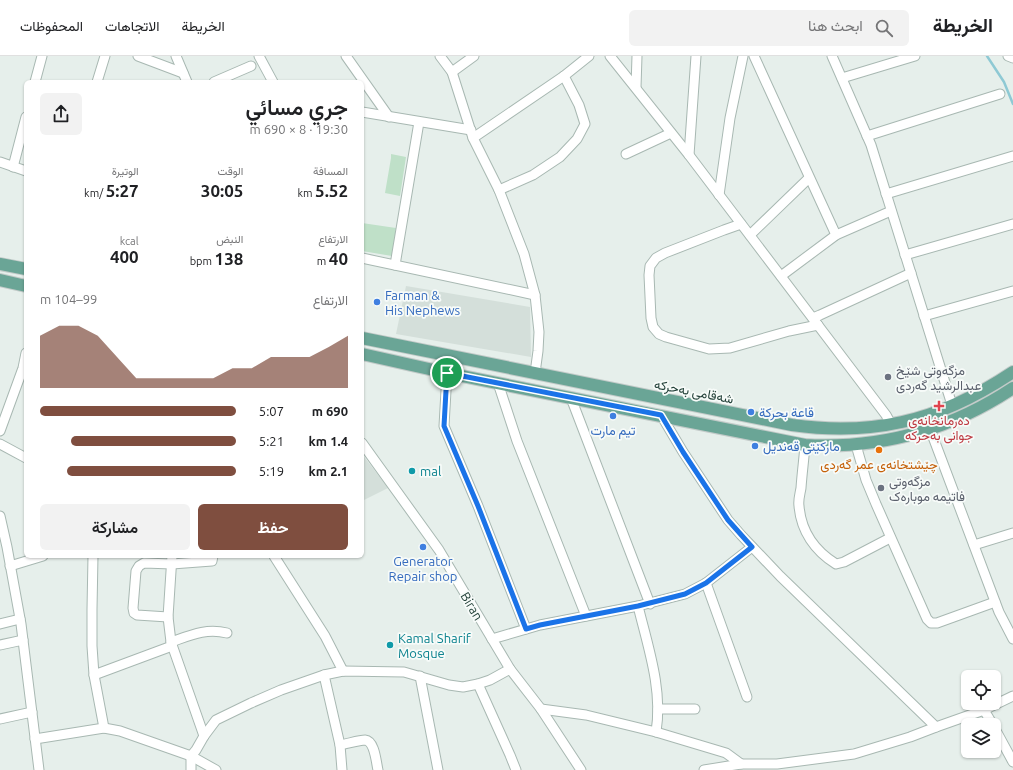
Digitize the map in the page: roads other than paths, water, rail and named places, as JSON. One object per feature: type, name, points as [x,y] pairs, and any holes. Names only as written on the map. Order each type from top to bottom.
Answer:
[{"type":"main road","points":[[0,264],[24,269]]},
{"type":"main road","points":[[0,280],[24,286]]},
{"type":"main road","name":"شەقامی بەحرکە","points":[[364,338],[428,350],[785,423],[827,429],[867,428],[902,422],[924,416],[978,393],[1013,372]]},
{"type":"main road","points":[[364,354],[447,373],[805,445],[856,445],[903,437],[958,419],[1013,388]]},
{"type":"main road","points":[[978,393],[988,396],[988,401],[983,406]]},
{"type":"street","points":[[36,80],[42,56]]},
{"type":"street","points":[[98,80],[105,56]]},
{"type":"street","points":[[138,56],[183,73]]},
{"type":"street","points":[[176,56],[186,80]]},
{"type":"street","points":[[259,56],[271,80]]},
{"type":"street","points":[[346,56],[363,80]]},
{"type":"street","points":[[440,56],[452,72],[472,134],[499,190],[524,254],[535,295],[539,332],[535,373]]},
{"type":"street","points":[[452,72],[474,56]]},
{"type":"street","points":[[364,112],[420,122],[472,134],[564,76],[589,56]]},
{"type":"street","points":[[610,56],[720,195],[816,321],[886,415],[891,424]]},
{"type":"street","points":[[636,87],[637,56]]},
{"type":"street","points":[[689,155],[696,56]]},
{"type":"street","points":[[720,195],[730,118],[743,56]]},
{"type":"street","points":[[754,56],[836,235]]},
{"type":"street","points":[[832,56],[867,136],[952,405]]},
{"type":"street","points":[[842,78],[912,56]]},
{"type":"street","points":[[1008,56],[1013,58]]},
{"type":"street","points":[[219,80],[251,66]]},
{"type":"street","points":[[499,190],[533,175],[560,157],[577,139],[585,124],[579,105],[564,76]]},
{"type":"street","points":[[364,82],[389,117]]},
{"type":"street","points":[[867,136],[1000,94]]},
{"type":"street","points":[[395,265],[420,122]]},
{"type":"street","points":[[13,167],[24,125]]},
{"type":"street","points":[[626,154],[671,133]]},
{"type":"street","points":[[886,194],[1013,156]]},
{"type":"street","points":[[0,162],[24,170]]},
{"type":"street","points":[[750,235],[809,178]]},
{"type":"street","points":[[781,276],[836,235],[891,210]]},
{"type":"street","points":[[741,224],[665,253],[656,258],[650,266],[651,318],[653,327],[659,334],[709,349],[730,348],[789,331],[816,321],[820,316],[911,273]]},
{"type":"street","points":[[905,255],[1013,224]]},
{"type":"street","points":[[364,258],[535,295]]},
{"type":"street","points":[[924,316],[1013,291]]},
{"type":"street","points":[[0,431],[23,375],[24,363]]},
{"type":"street","points":[[447,373],[444,426],[478,506],[526,629]]},
{"type":"street","points":[[498,383],[517,442],[586,616]]},
{"type":"street","points":[[571,398],[650,604]]},
{"type":"street","points":[[661,415],[683,452],[728,520],[780,576],[936,727]]},
{"type":"street","points":[[930,429],[995,602],[999,612],[1011,630],[1013,640]]},
{"type":"street","points":[[0,444],[24,457]]},
{"type":"street","points":[[805,445],[799,505],[804,528],[816,548],[827,559],[836,564],[844,562],[890,538]]},
{"type":"street","points":[[856,445],[866,480],[890,538],[927,619],[932,623],[937,623],[995,602]]},
{"type":"street","name":"Biran","points":[[364,446],[439,550],[510,669],[541,709],[581,770]]},
{"type":"street","points":[[0,516],[3,548],[10,566],[20,620],[39,770]]},
{"type":"street","points":[[974,545],[1013,533]]},
{"type":"street","points":[[492,639],[540,625],[650,604],[685,594],[706,583],[752,547]]},
{"type":"street","points":[[10,566],[36,558]]},
{"type":"street","points":[[93,558],[92,646],[94,675],[104,728]]},
{"type":"street","points":[[168,617],[138,615],[134,613],[133,608],[136,571],[139,566],[144,563],[172,560],[212,560],[212,558]]},
{"type":"street","points":[[275,558],[325,636],[343,671]]},
{"type":"street","points":[[172,560],[168,617],[172,644],[204,736]]},
{"type":"street","points":[[706,583],[747,697]]},
{"type":"street","points":[[638,606],[653,668],[658,708],[656,732]]},
{"type":"street","points":[[0,624],[20,620]]},
{"type":"street","points":[[94,675],[196,634],[217,631],[228,633]]},
{"type":"street","points":[[0,645],[23,640]]},
{"type":"street","points":[[191,770],[191,756],[216,720],[281,690],[324,675],[343,671],[404,672],[449,685],[463,687],[490,680],[510,669]]},
{"type":"street","points":[[324,675],[340,745],[342,770]]},
{"type":"street","points":[[420,676],[438,770]]},
{"type":"street","points":[[478,684],[516,770]]},
{"type":"street","points":[[1001,702],[1013,696]]},
{"type":"street","points":[[658,708],[695,709]]},
{"type":"street","points":[[541,709],[586,715],[656,732],[726,752],[741,764]]},
{"type":"street","points":[[704,770],[741,764],[778,767],[854,754],[910,737],[984,710],[988,718]]},
{"type":"street","points":[[0,719],[32,712]]},
{"type":"street","points":[[35,739],[104,728],[120,731],[191,756],[216,770]]},
{"type":"street","points":[[340,745],[366,740],[371,743],[378,770]]},
{"type":"street","points":[[1001,740],[1013,762]]},
{"type":"waterway","points":[[987,56],[1004,82],[1013,104]]},
{"type":"place","name":"Farman & His Nephews","points":[[377,302]]},
{"type":"place","name":"مزگەوتی شێخ عبدالرشید گەردی","points":[[888,377]]},
{"type":"place","name":"دەرمانخانەی جوانی بەحرکە","points":[[939,406]]},
{"type":"place","name":"قاعة بحركة","points":[[751,412]]},
{"type":"place","name":"تيم مارت","points":[[613,416]]},
{"type":"place","name":"مارکێتی قەندیل","points":[[755,446]]},
{"type":"place","name":"چێشتخانەی عمر گەردی","points":[[879,450]]},
{"type":"place","name":"mal","points":[[412,471]]},
{"type":"place","name":"مزگەوتی فاتیمە موبارەک","points":[[881,488]]},
{"type":"place","name":"Generator Repair shop","points":[[423,547]]},
{"type":"place","name":"Kamal Sharif Mosque","points":[[390,645]]}]
